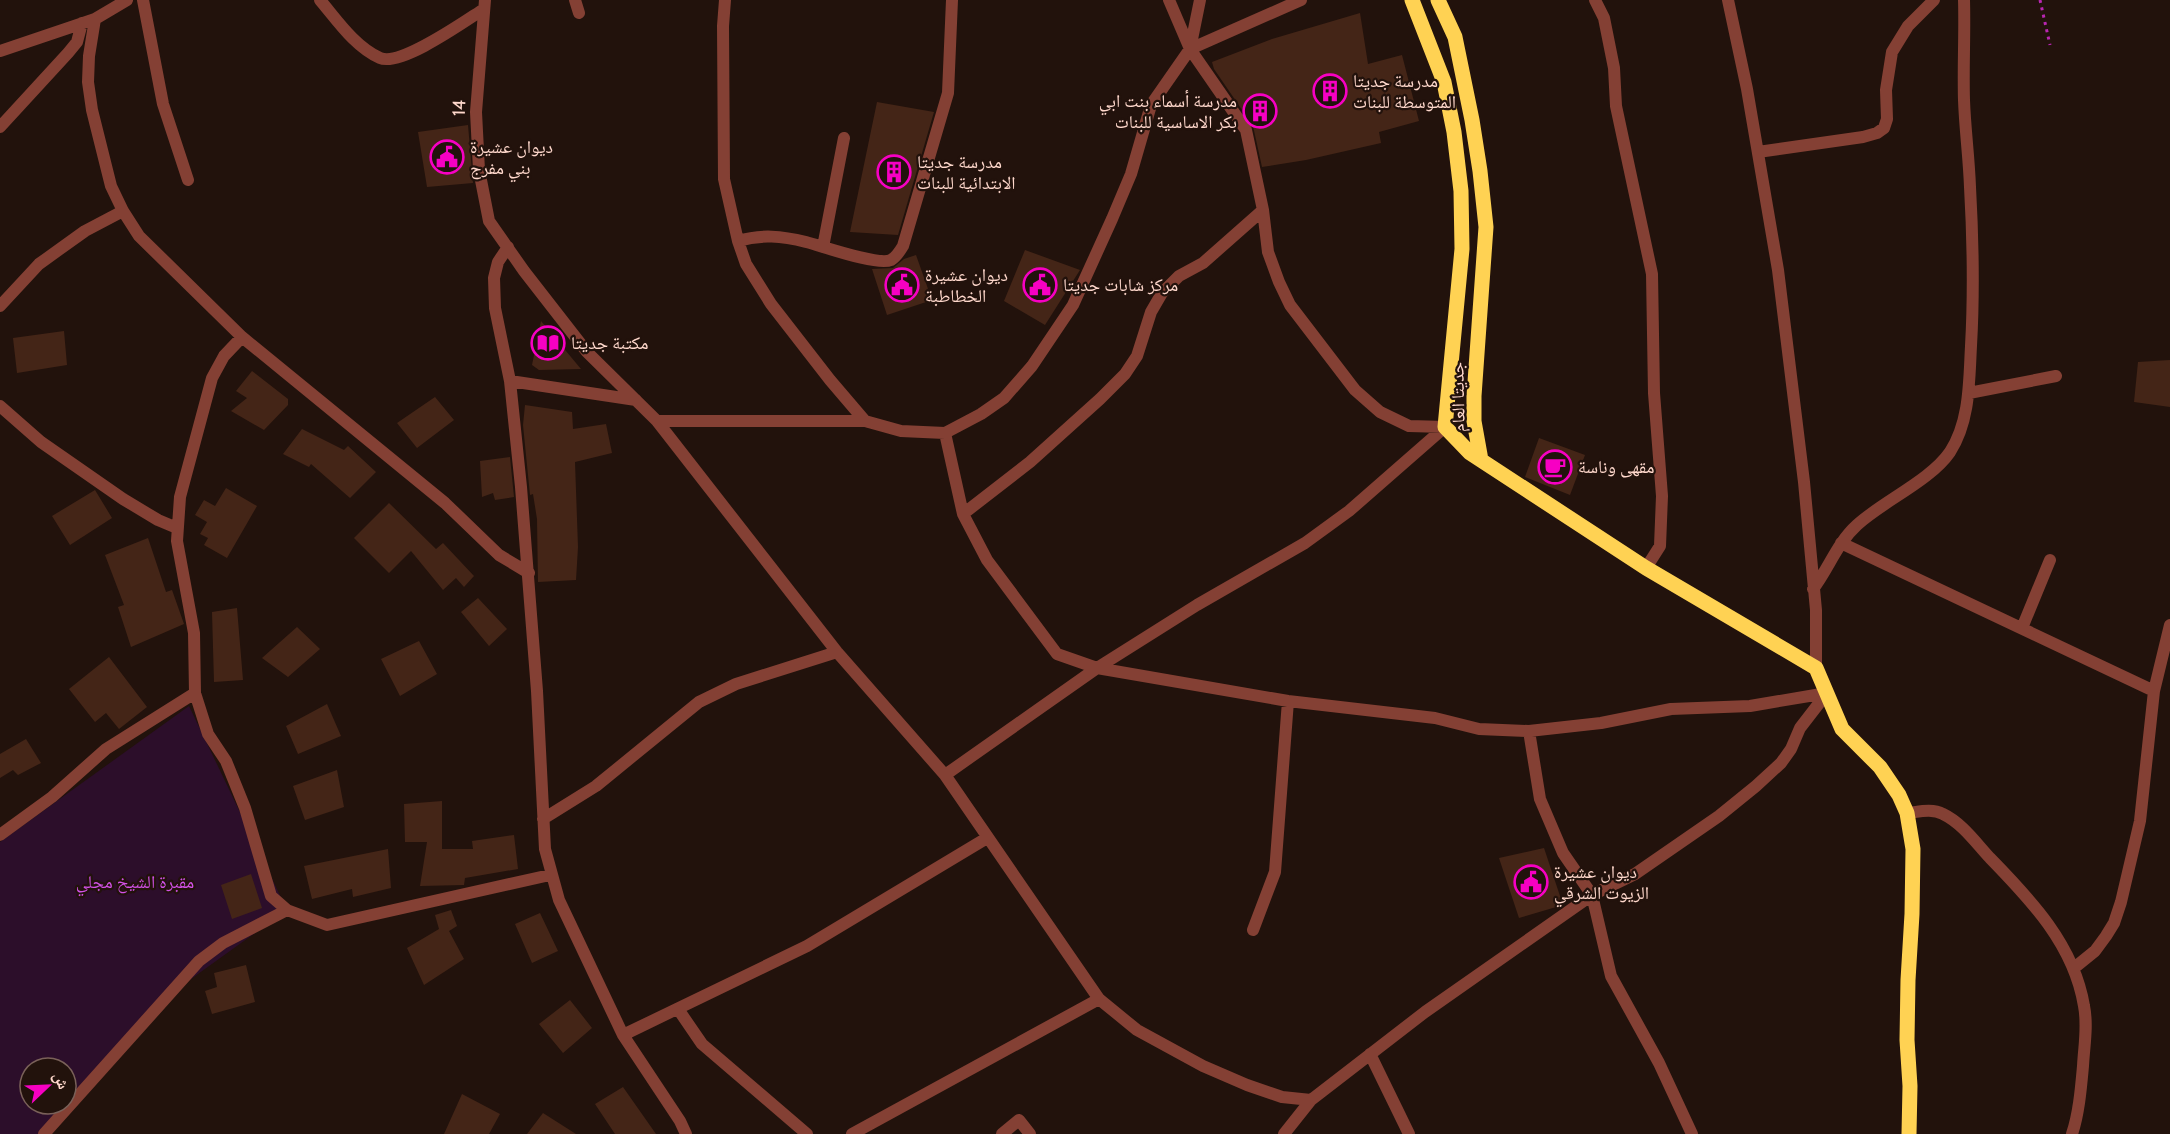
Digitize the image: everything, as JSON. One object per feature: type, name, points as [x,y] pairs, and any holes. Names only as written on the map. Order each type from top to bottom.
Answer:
[{"type":"main road","name":"جديتا العام","points":[[1412,0],[1444,82],[1454,132],[1461,191],[1462,249],[1445,427],[1470,453],[1481,460]]},
{"type":"main road","name":"جديتا العام","points":[[1438,0],[1455,37],[1480,171],[1486,227],[1474,396],[1474,421],[1481,460]]},
{"type":"main road","points":[[1481,460],[1646,568],[1816,668],[1842,729],[1880,767],[1899,795],[1907,813],[1913,849],[1907,1040],[1910,1086],[1909,1134]]},
{"type":"street","points":[[0,51],[95,19],[127,0]]},
{"type":"street","points":[[143,0],[163,104],[188,180]]},
{"type":"street","points":[[320,0],[350,35],[376,56],[391,60],[417,50],[484,4]]},
{"type":"street","points":[[575,0],[579,13]]},
{"type":"street","points":[[725,0],[723,26],[724,179],[738,241],[746,264],[771,304],[865,421]]},
{"type":"street","points":[[738,241],[757,235],[772,236],[805,241],[875,261],[891,260],[899,253],[948,93],[952,0]]},
{"type":"street","points":[[1170,0],[1190,49],[1246,130],[1263,210],[1268,252],[1290,305],[1355,390],[1380,412],[1409,426],[1445,427]]},
{"type":"street","points":[[657,421],[865,421],[901,431],[945,433],[981,414],[1004,398],[1032,366],[1073,305],[1131,174],[1151,105],[1190,49],[1200,0]]},
{"type":"street","points":[[1190,49],[1301,0]]},
{"type":"street","points":[[1595,0],[1604,18],[1614,68],[1616,105],[1652,274],[1654,393],[1662,496],[1660,546],[1646,568]]},
{"type":"street","points":[[1728,0],[1747,89],[1778,270],[1804,482],[1816,610],[1816,668]]},
{"type":"street","points":[[1758,152],[1863,137],[1877,134],[1884,128],[1887,119],[1886,90],[1892,52],[1908,26],[1934,0]]},
{"type":"street","points":[[1813,589],[1841,543],[1856,526],[1875,510],[1927,475],[1949,453],[1963,425],[1969,393],[1972,281],[1970,186],[1964,100],[1964,0]]},
{"type":"street","name":"14","points":[[484,4],[476,112],[479,170],[489,220],[524,271],[588,352],[657,421],[837,652],[945,776],[1098,999],[1137,1030],[1203,1066],[1282,1097],[1311,1100]]},
{"type":"street","points":[[95,19],[88,82],[92,110],[111,186],[139,236],[242,337],[445,503],[499,555],[529,573]]},
{"type":"street","points":[[0,127],[77,42],[82,24]]},
{"type":"street","points":[[823,247],[844,138]]},
{"type":"street","points":[[963,514],[1030,462],[1125,374],[1137,356],[1151,312],[1162,292],[1179,276],[1203,263],[1263,210]]},
{"type":"street","points":[[0,306],[52,253],[85,231],[123,211]]},
{"type":"street","points":[[508,247],[498,262],[494,279],[495,308],[510,381],[529,573],[545,849],[550,875],[559,900],[623,1035],[680,1121],[686,1134]]},
{"type":"street","points":[[242,337],[224,356],[213,378],[180,497],[177,528],[194,633],[195,693],[208,734],[226,761],[246,808],[271,896],[287,910],[327,926],[550,875]]},
{"type":"street","points":[[1969,393],[2056,376]]},
{"type":"street","points":[[510,381],[636,400]]},
{"type":"street","points":[[0,406],[40,442],[123,500],[177,528]]},
{"type":"street","points":[[945,776],[1097,668],[1197,605],[1305,543],[1349,511],[1445,427]]},
{"type":"street","points":[[945,433],[963,514],[987,560],[1057,654],[1097,668],[1288,701],[1435,718],[1479,729],[1529,731],[1601,723],[1671,709],[1750,706],[1827,693]]},
{"type":"street","points":[[1841,543],[2154,691]]},
{"type":"street","points":[[2022,628],[2050,560]]},
{"type":"street","points":[[2074,968],[2095,951],[2106,936],[2114,923],[2121,902],[2140,821],[2154,691],[2170,625]]},
{"type":"street","points":[[543,819],[596,786],[699,702],[736,684],[837,652]]},
{"type":"street","points":[[0,835],[52,797],[106,749],[195,693]]},
{"type":"street","points":[[1284,1134],[1311,1100],[1425,1012],[1592,895],[1635,873],[1719,816],[1756,786],[1781,763],[1791,749],[1800,728],[1827,693]]},
{"type":"street","points":[[1253,930],[1275,872],[1288,701]]},
{"type":"street","points":[[1529,731],[1540,799],[1563,853],[1592,895],[1611,976],[1659,1063],[1692,1134]]},
{"type":"street","points":[[1907,813],[1924,810],[1942,813],[1963,829],[2039,910],[2056,934],[2074,968],[2085,1006],[2086,1030],[2081,1082],[2072,1134]]},
{"type":"street","points":[[623,1035],[807,946],[987,838]]},
{"type":"street","points":[[44,1134],[198,961],[223,944],[287,910]]},
{"type":"street","points":[[852,1134],[1098,999]]},
{"type":"street","points":[[678,1009],[702,1044],[807,1134]]},
{"type":"street","points":[[1370,1054],[1409,1134]]},
{"type":"street","points":[[1002,1134],[1020,1120],[1030,1134]]},
{"type":"path","points":[[2040,0],[2050,45]]},
{"type":"green space","name":"مقبرة الشيخ مجلي","points":[[189,706],[287,910],[166,997],[78,1093],[78,1056],[18,1056],[18,1116],[57,1116],[40,1134],[0,1134],[0,842]]},
{"type":"building","points":[[1360,13],[1368,64],[1402,55],[1419,121],[1379,132],[1381,143],[1306,160],[1262,167],[1253,126],[1214,69],[1212,62],[1272,39]]},
{"type":"building","name":"مدرسة جديتا الابتدائية للبنات","points":[[877,102],[934,112],[898,235],[850,232]]},
{"type":"building","name":"ديوان عشيرة بني مفرج","points":[[468,125],[473,183],[427,187],[418,132]]},
{"type":"building","name":"مركز شابات جديتا","points":[[1025,250],[1080,270],[1045,325],[1004,301]]},
{"type":"building","name":"ديوان عشيرة الخطاطبة","points":[[916,255],[932,300],[887,315],[872,269],[893,268],[904,259]]},
{"type":"building","name":"مكتبة جديتا","points":[[541,321],[581,369],[539,370],[532,365]]},
{"type":"building","points":[[64,331],[67,365],[17,373],[13,338]]},
{"type":"building","points":[[2170,360],[2170,407],[2134,402],[2138,362]]},
{"type":"building","points":[[252,371],[288,399],[288,405],[264,430],[231,411],[247,398],[236,391]]},
{"type":"building","points":[[435,397],[454,420],[417,448],[397,423]]},
{"type":"building","points":[[525,405],[572,412],[573,429],[606,424],[612,453],[575,462],[578,547],[576,580],[538,582],[537,519],[533,494],[530,495],[523,425]]},
{"type":"building","points":[[302,429],[344,450],[348,446],[376,472],[350,498],[311,464],[309,467],[283,454]]},
{"type":"building","points":[[1539,438],[1585,455],[1570,495],[1525,477]]},
{"type":"building","points":[[510,457],[514,497],[495,500],[493,493],[482,497],[480,461]]},
{"type":"building","points":[[226,488],[257,506],[227,558],[204,545],[208,538],[200,534],[207,522],[195,515],[204,500],[215,506]]},
{"type":"building","points":[[95,490],[112,518],[70,545],[52,516]]},
{"type":"building","points":[[389,503],[436,549],[443,543],[474,576],[464,587],[456,578],[443,590],[411,551],[389,573],[354,538]]},
{"type":"building","points":[[148,538],[166,592],[172,590],[184,624],[131,647],[118,607],[124,605],[105,555]]},
{"type":"building","points":[[478,598],[507,629],[489,646],[461,612]]},
{"type":"building","points":[[237,608],[243,680],[214,682],[212,612]]},
{"type":"building","points":[[297,627],[320,649],[288,677],[262,658]]},
{"type":"building","points":[[419,641],[437,674],[400,696],[381,659]]},
{"type":"building","points":[[109,657],[147,707],[119,729],[106,713],[95,722],[69,689]]},
{"type":"building","points":[[327,704],[341,736],[298,754],[286,726]]},
{"type":"building","points":[[26,739],[41,763],[18,775],[13,770],[0,778],[0,754]]},
{"type":"building","points":[[337,770],[344,807],[305,820],[293,786]]},
{"type":"building","points":[[442,801],[442,849],[473,849],[472,841],[514,835],[518,869],[465,878],[464,885],[420,886],[427,842],[405,842],[404,804]]},
{"type":"building","name":"ديوان عشيرة الزيوت الشرقي","points":[[1544,848],[1563,905],[1519,918],[1499,858]]},
{"type":"building","points":[[388,849],[391,888],[353,897],[352,889],[312,899],[304,866]]},
{"type":"building","points":[[251,874],[262,908],[232,919],[221,885]]},
{"type":"building","points":[[451,910],[457,926],[449,931],[464,959],[424,985],[407,948],[439,929],[435,915]]},
{"type":"building","points":[[540,913],[558,951],[532,963],[515,924]]},
{"type":"building","points":[[246,965],[255,1002],[212,1014],[205,991],[217,987],[214,973]]},
{"type":"building","points":[[570,1000],[592,1028],[563,1053],[539,1024]]},
{"type":"building","points":[[623,1087],[656,1134],[615,1134],[595,1104]]},
{"type":"building","points":[[462,1094],[500,1114],[489,1134],[444,1134]]},
{"type":"building","points":[[543,1113],[576,1134],[527,1134]]},
{"type":"place","name":"مدرسة جديتا المتوسطة للبنات","points":[[1330,91]]},
{"type":"place","name":"مدرسة أسماء بنت ابي بكر الاساسية للبنات","points":[[1260,111]]},
{"type":"place","name":"ديوان عشيرة بني مفرج","points":[[447,157]]},
{"type":"place","name":"مدرسة جديتا الابتدائية للبنات","points":[[894,172]]},
{"type":"place","name":"ديوان عشيرة الخطاطبة","points":[[902,285]]},
{"type":"place","name":"مركز شابات جديتا","points":[[1040,285]]},
{"type":"place","name":"مكتبة جديتا","points":[[548,343]]},
{"type":"place","name":"مقهى وناسة","points":[[1555,467]]},
{"type":"place","name":"ديوان عشيرة الزيوت الشرقي","points":[[1531,882]]}]
